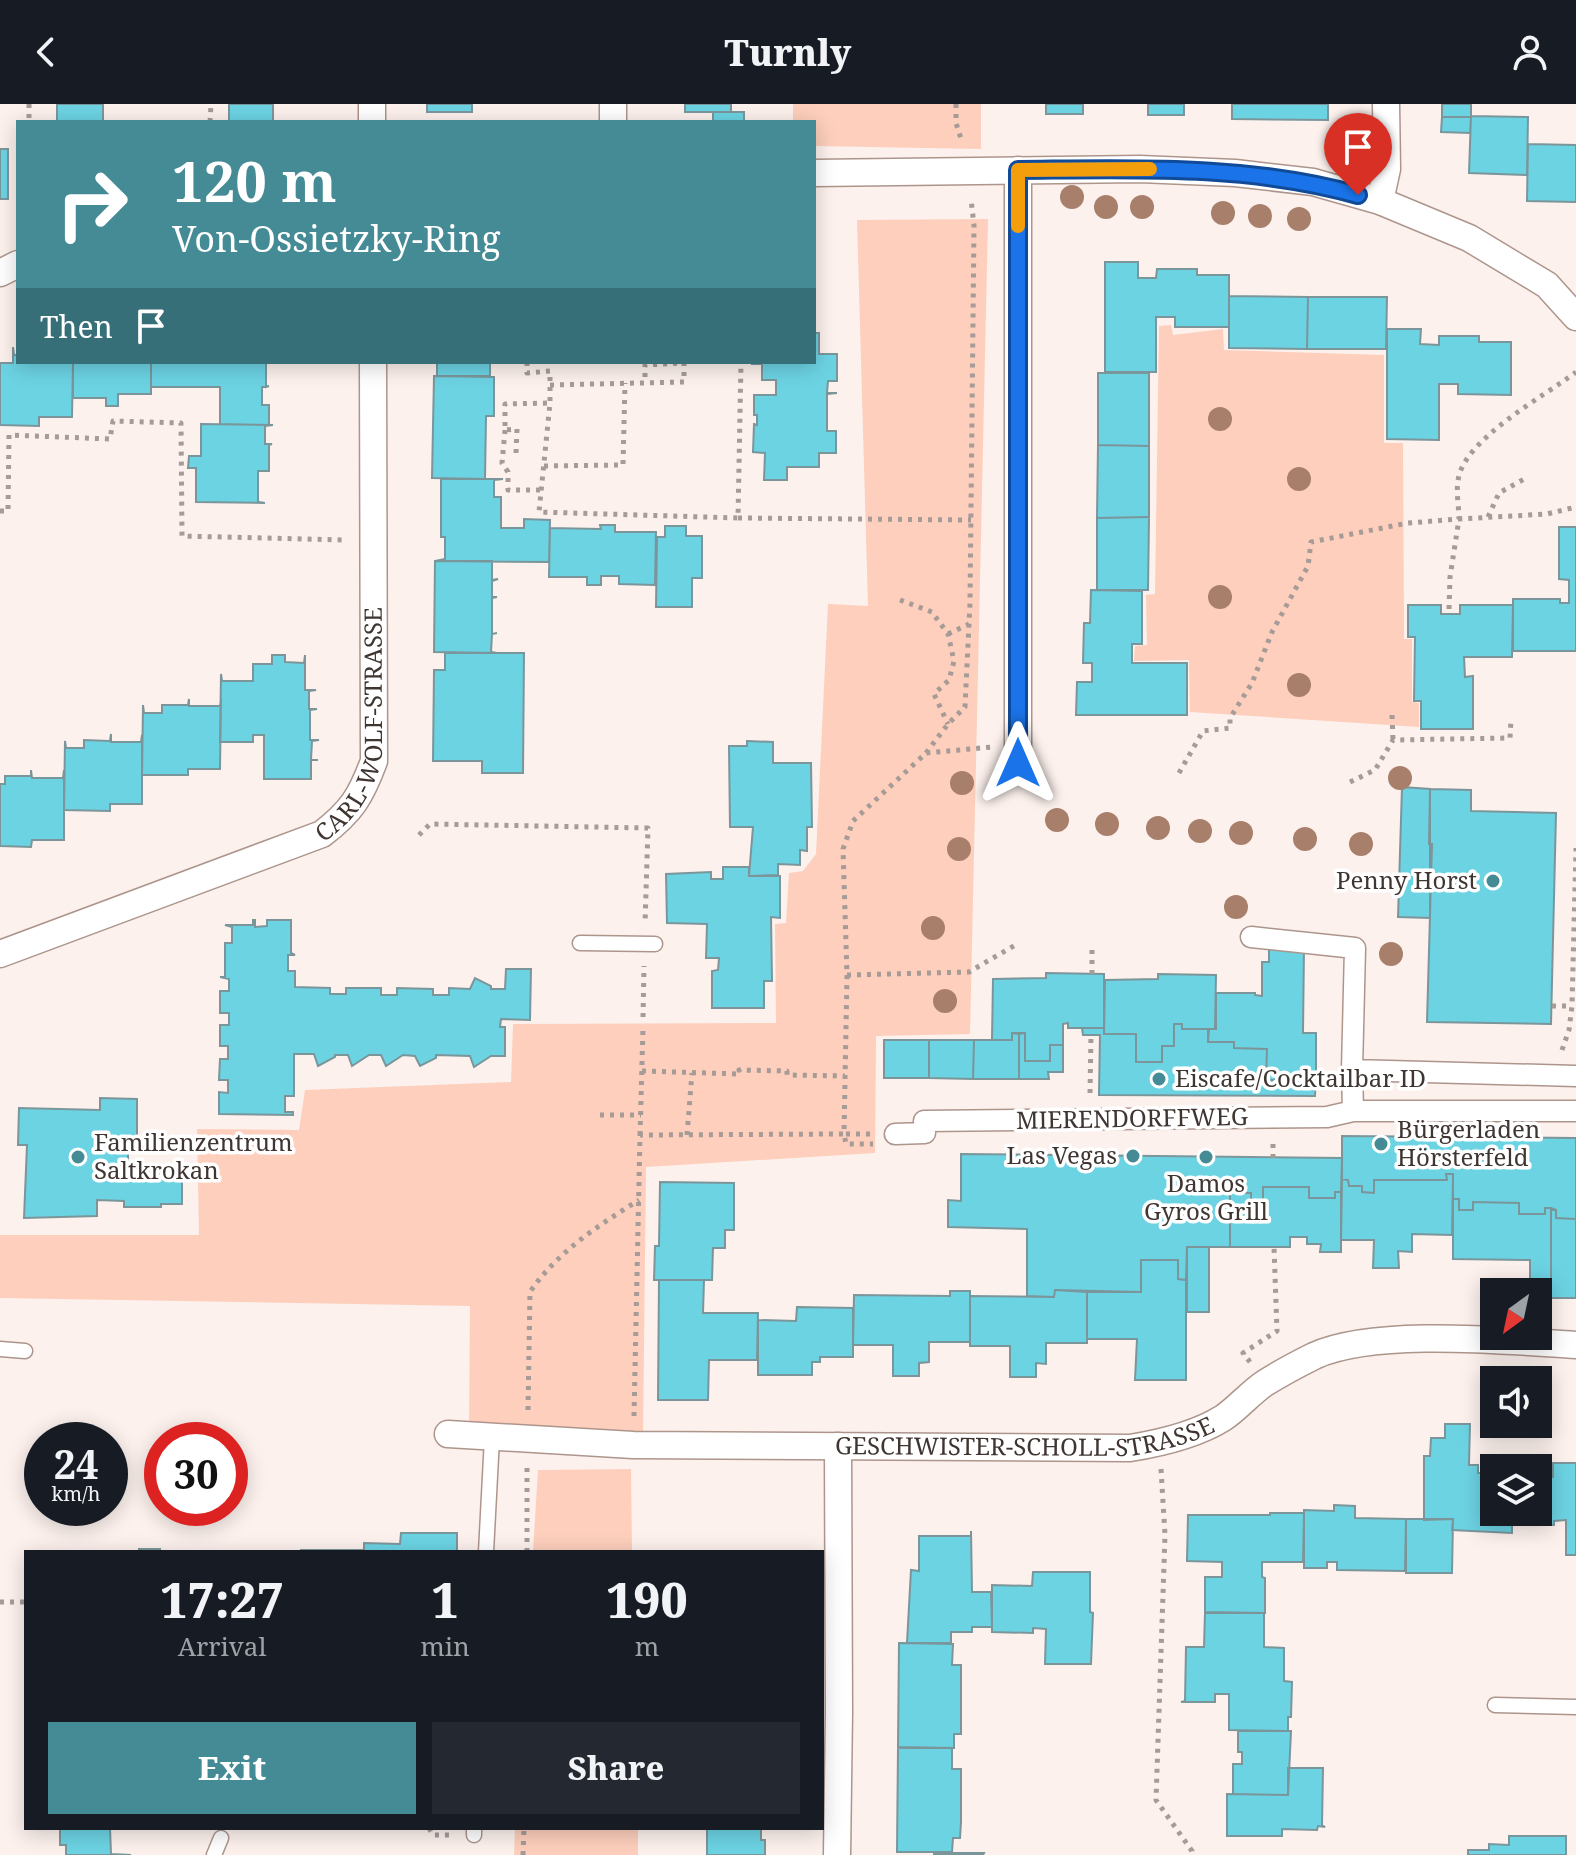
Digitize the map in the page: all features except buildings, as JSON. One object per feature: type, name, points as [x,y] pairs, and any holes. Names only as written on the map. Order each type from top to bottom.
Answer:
[{"type":"street","points":[[1380,201],[1387,169],[1386,104]]},
{"type":"street","points":[[816,173],[1140,169],[1235,173],[1313,182],[1380,201],[1469,238],[1547,285],[1576,317]]},
{"type":"street","points":[[1018,170],[1018,752]]},
{"type":"street","name":"CARL-WOLF-STRASSE","points":[[0,954],[322,834],[345,817],[361,795],[374,761],[373,364]]},
{"type":"street","points":[[1251,937],[1355,948],[1353,1111]]},
{"type":"street","points":[[1352,1070],[1576,1076]]},
{"type":"street","name":"MIERENDORFFWEG","points":[[893,1137],[925,1133],[924,1121],[1327,1117],[1353,1111],[1576,1111]]},
{"type":"street","name":"GESCHWISTER-SCHOLL-STRASSE","points":[[448,1434],[633,1445],[1098,1449],[1156,1444],[1202,1428],[1223,1418],[1264,1383],[1316,1355],[1366,1342],[1439,1340],[1576,1345]]},
{"type":"street","points":[[837,1855],[838,1446]]},
{"type":"lane","points":[[580,943],[650,944]]},
{"type":"lane","points":[[0,1349],[25,1351]]},
{"type":"lane","points":[[486,1550],[492,1438]]},
{"type":"lane","points":[[1495,1705],[1576,1707]]},
{"type":"lane","points":[[214,1855],[221,1838]]},
{"type":"path","points":[[846,1144],[847,975],[843,849],[853,821],[926,753],[965,707],[971,520],[974,225],[968,171],[956,123],[956,104]]},
{"type":"path","points":[[527,364],[527,373],[550,371],[550,403],[539,512],[971,520]]},
{"type":"path","points":[[645,383],[645,365],[664,364]]},
{"type":"path","points":[[550,385],[684,382],[684,364]]},
{"type":"path","points":[[738,518],[741,364]]},
{"type":"path","points":[[1449,609],[1450,577],[1459,519],[1458,480],[1463,465],[1496,429],[1576,372]]},
{"type":"path","points":[[544,466],[623,465],[625,383]]},
{"type":"path","points":[[541,490],[508,490],[508,472],[502,463],[505,404],[550,403]]},
{"type":"path","points":[[0,511],[8,511],[9,435],[110,439],[113,421],[181,423],[182,536],[373,541]]},
{"type":"path","points":[[505,430],[517,429],[516,453]]},
{"type":"path","points":[[1488,517],[1499,493],[1526,478]]},
{"type":"path","points":[[1179,773],[1203,731],[1230,728],[1230,718],[1252,683],[1272,632],[1308,566],[1311,542],[1408,523],[1547,514],[1576,507]]},
{"type":"path","points":[[900,600],[932,612],[948,634],[954,661],[949,680],[934,694],[948,724]]},
{"type":"path","points":[[948,634],[969,624]]},
{"type":"path","points":[[1350,782],[1375,770],[1393,740],[1392,715]]},
{"type":"path","points":[[1393,740],[1510,738],[1511,719]]},
{"type":"path","points":[[926,753],[976,750],[1018,752]]},
{"type":"path","points":[[419,835],[430,824],[648,828],[650,944],[643,1017]]},
{"type":"path","points":[[1550,1076],[1569,1030],[1574,990],[1576,848]]},
{"type":"path","points":[[847,975],[969,972],[1017,944]]},
{"type":"path","points":[[1092,946],[1092,974]]},
{"type":"path","points":[[1552,1006],[1572,1006]]},
{"type":"path","points":[[633,1445],[643,1028]]},
{"type":"path","points":[[1090,1118],[1091,1035]]},
{"type":"path","points":[[642,1071],[740,1074],[739,1070],[787,1071],[787,1075],[845,1076]]},
{"type":"path","points":[[687,1135],[692,1073]]},
{"type":"path","points":[[600,1115],[641,1115]]},
{"type":"path","points":[[640,1135],[844,1134],[893,1137]]},
{"type":"path","points":[[527,1550],[530,1292],[561,1255],[640,1199]]},
{"type":"path","points":[[1264,1383],[1243,1353],[1277,1331],[1274,1247]]},
{"type":"path","points":[[1156,1444],[1163,1482],[1165,1535],[1156,1800],[1192,1855]]},
{"type":"path","points":[[0,1602],[24,1602]]},
{"type":"path","points":[[523,1855],[524,1830]]},
{"type":"shaded area","points":[[793,104],[981,104],[981,149],[816,146],[816,120],[793,120]]},
{"type":"shaded area","points":[[988,219],[970,1034],[876,1036],[875,1153],[646,1167],[643,1437],[469,1430],[470,1306],[0,1298],[0,1235],[199,1235],[197,1129],[299,1130],[305,1090],[511,1082],[513,1024],[776,1023],[775,924],[786,923],[789,873],[803,871],[816,854],[828,604],[868,606],[857,220]]},
{"type":"shaded area","points":[[1171,325],[1173,335],[1223,329],[1224,350],[1384,355],[1384,443],[1403,443],[1404,639],[1412,639],[1412,702],[1419,703],[1419,727],[1190,712],[1189,660],[1134,661],[1135,646],[1147,645],[1146,595],[1155,594],[1159,326]]},
{"type":"shaded area","points":[[631,1469],[632,1550],[533,1550],[538,1470]]},
{"type":"shaded area","points":[[515,1830],[638,1830],[638,1855],[514,1855]]},
{"type":"slow traffic","points":[[1018,226],[1018,170],[1150,169]]},
{"type":"place","name":"Penny Horst","points":[[1493,881]]},
{"type":"place","name":"Eiscafe/Cocktailbar ID","points":[[1159,1079]]},
{"type":"place","name":"Bürgerladen Hörsterfeld","points":[[1381,1144]]},
{"type":"place","name":"Las Vegas","points":[[1133,1156]]},
{"type":"place","name":"Familienzentrum Saltkrokan","points":[[78,1157]]},
{"type":"place","name":"Damos Gyros Grill","points":[[1206,1157]]},
{"type":"route","points":[[1018,763],[1018,170],[1140,169],[1235,173],[1313,182],[1358,195]]}]
